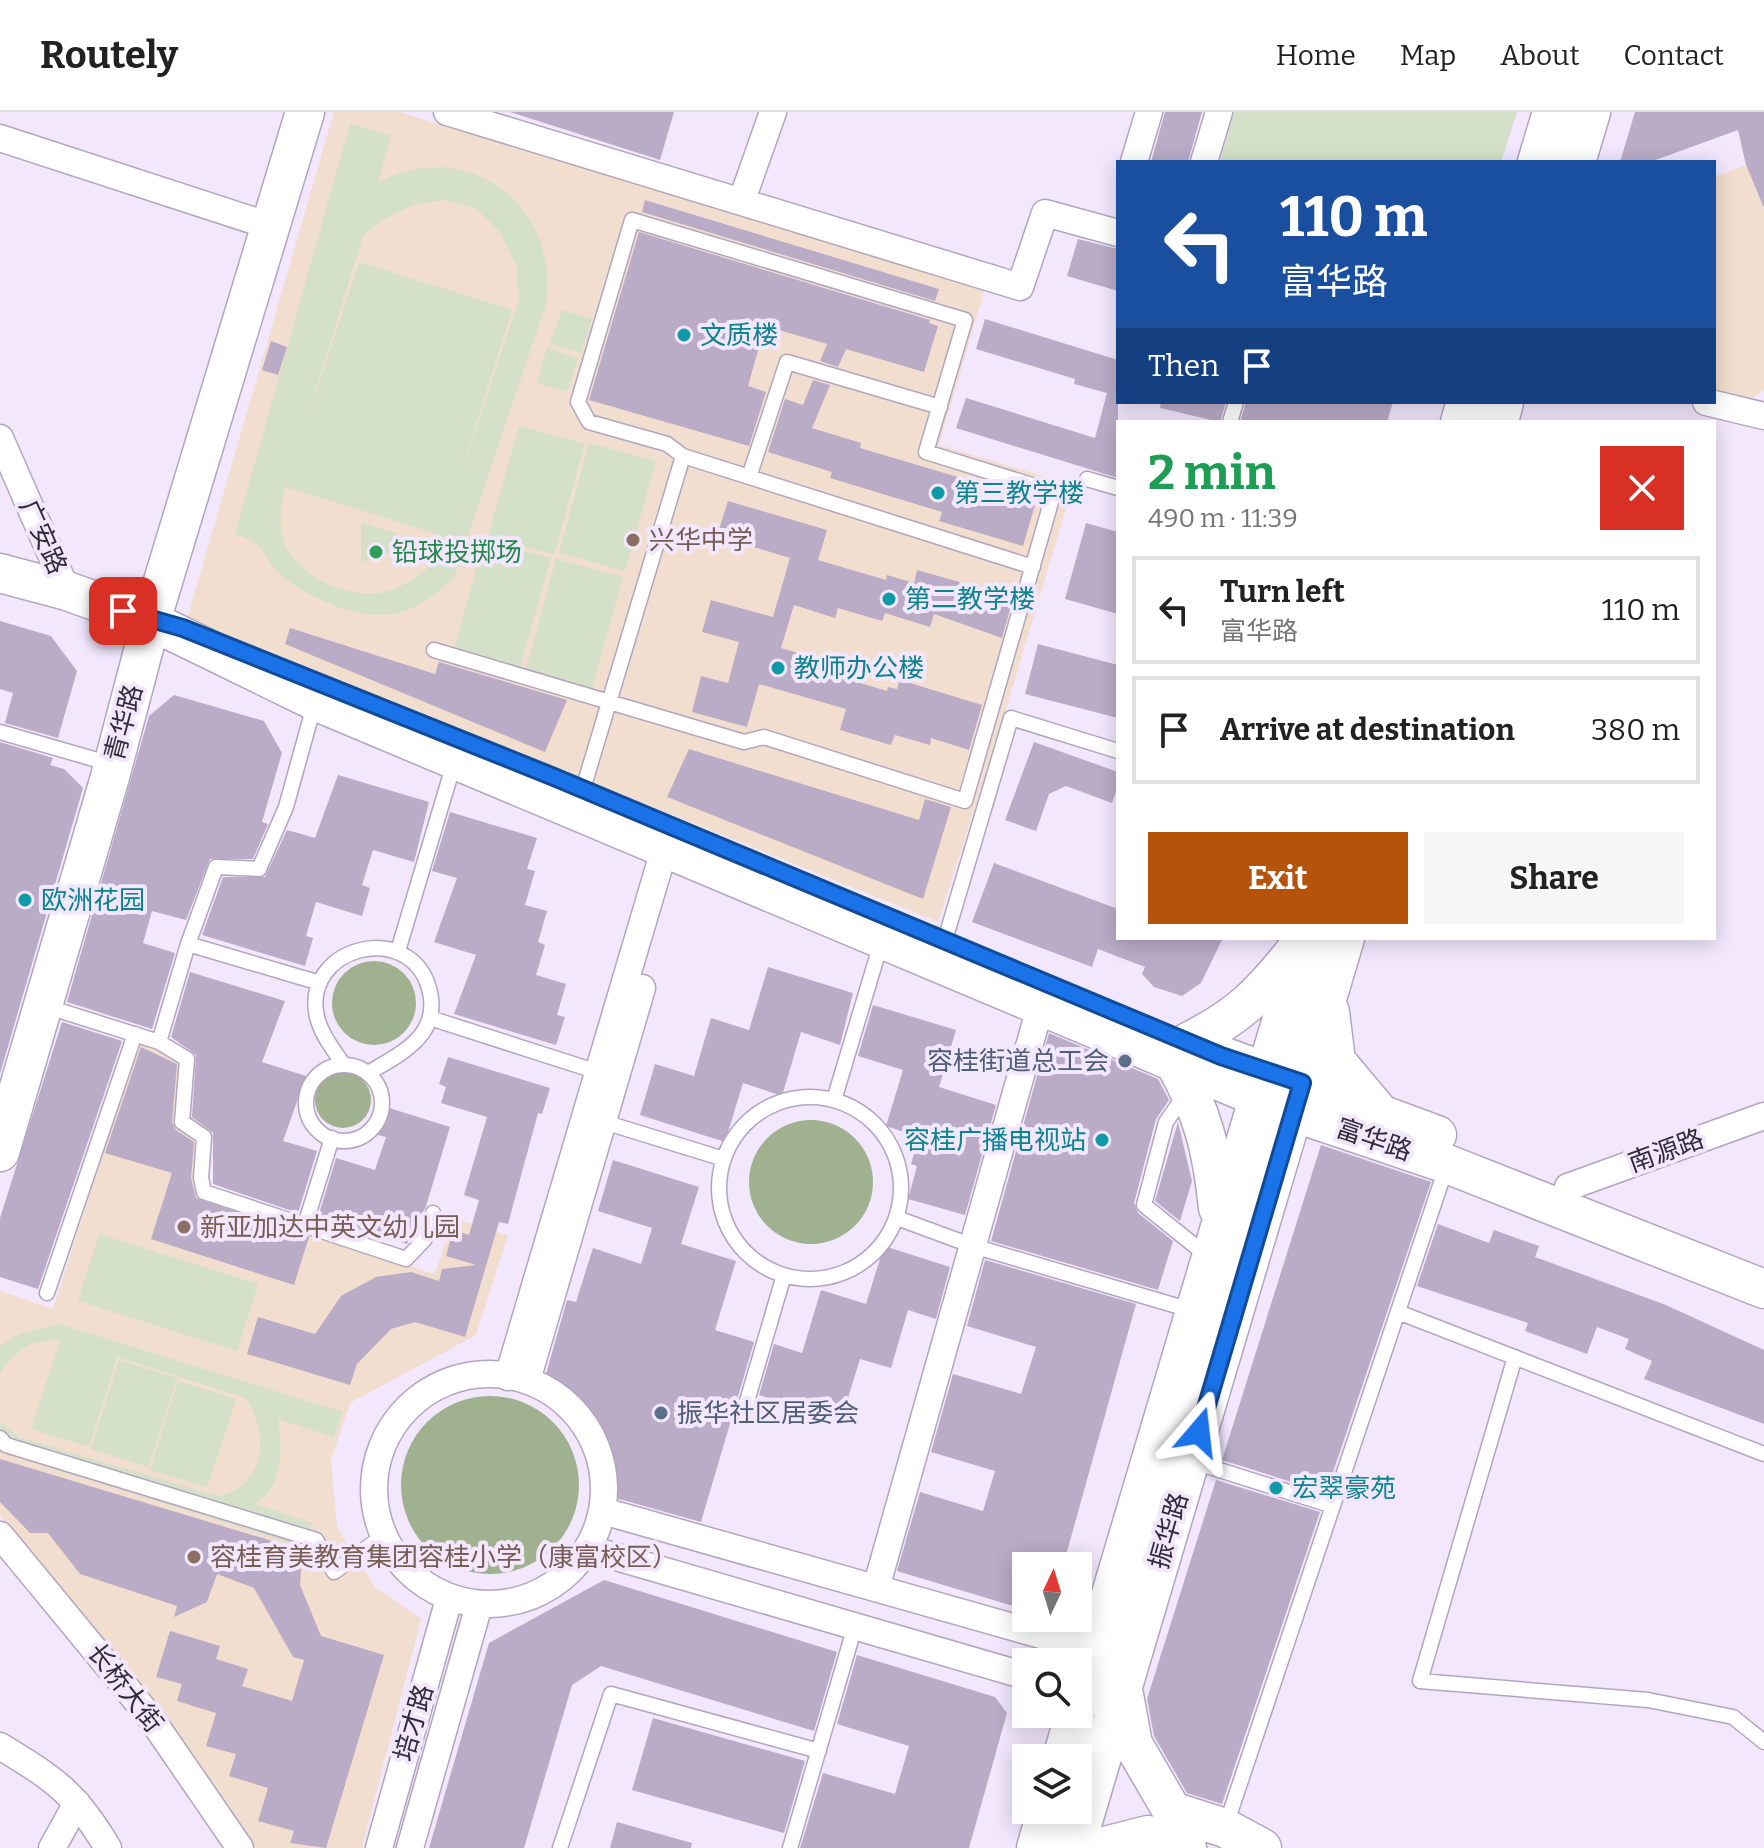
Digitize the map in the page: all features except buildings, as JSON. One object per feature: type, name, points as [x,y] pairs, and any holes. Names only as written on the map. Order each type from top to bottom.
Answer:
[{"type":"street","name":"青华路","points":[[0,1152],[113,765],[151,621],[305,112]]},
{"type":"street","points":[[447,112],[1020,287],[1045,213],[1116,226]]},
{"type":"street","points":[[742,200],[773,112]]},
{"type":"street","points":[[1135,160],[1149,112]]},
{"type":"street","points":[[1205,160],[1219,112]]},
{"type":"street","points":[[1538,160],[1552,112]]},
{"type":"street","points":[[1577,160],[1591,112]]},
{"type":"street","points":[[0,138],[270,226]]},
{"type":"street","points":[[1716,404],[1760,411]]},
{"type":"street","name":"广安路","points":[[0,438],[67,591]]},
{"type":"street","name":"富华路","points":[[0,573],[67,591],[151,621],[315,701],[1184,1064],[1262,1084],[1376,1126],[1568,1187],[1764,1263]]},
{"type":"street","name":"富华路","points":[[151,621],[183,628],[583,789],[945,940],[1184,1064]]},
{"type":"street","points":[[518,1378],[598,1072],[672,850]]},
{"type":"street","points":[[518,1378],[604,1122],[672,850]]},
{"type":"street","points":[[1215,1243],[1212,1154],[1184,1064],[1268,986],[1304,940]]},
{"type":"street","name":"振华路","points":[[1092,1656],[1305,940]]},
{"type":"street","name":"振华路","points":[[1075,1848],[1344,940]]},
{"type":"street","points":[[1267,1202],[1313,1147],[1376,1126],[1336,1061],[1328,996]]},
{"type":"street","points":[[876,1588],[1041,1004]]},
{"type":"street","name":"南源路","points":[[1568,1187],[1764,1116]]},
{"type":"street","name":"富华路","points":[[1376,1126],[1447,1164],[1764,1289]]},
{"type":"street","points":[[487,1373],[518,1378],[556,1395],[580,1418],[591,1437],[605,1478],[603,1511],[589,1549],[563,1579],[528,1599],[479,1605],[449,1599],[414,1579],[388,1548],[374,1510],[373,1470],[387,1432],[413,1401],[448,1381],[487,1373]]},
{"type":"street","points":[[603,1511],[1094,1650]]},
{"type":"street","name":"长桥大街","points":[[0,1535],[150,1717],[240,1848]]},
{"type":"street","points":[[589,1549],[1012,1672]]},
{"type":"street","name":"培才路","points":[[379,1848],[449,1599]]},
{"type":"street","name":"培才路","points":[[410,1848],[479,1605]]},
{"type":"street","points":[[1123,1688],[1133,1744],[1172,1811],[1225,1828],[1262,1848]]},
{"type":"street","points":[[0,1746],[59,1782],[108,1848]]},
{"type":"street","points":[[52,1848],[77,1803]]},
{"type":"street","points":[[1036,1848],[1043,1824]]},
{"type":"street","points":[[1097,1848],[1148,1835],[1187,1848]]},
{"type":"lane","points":[[434,650],[744,742],[764,737],[965,801],[1033,567],[1054,492],[926,452],[965,320],[632,220],[578,402],[589,422],[667,444],[683,456],[1033,567]]},
{"type":"lane","points":[[749,477],[787,362],[940,407]]},
{"type":"lane","points":[[583,789],[683,456]]},
{"type":"lane","points":[[1087,479],[1116,487]]},
{"type":"lane","points":[[159,1042],[188,944],[216,867],[259,869],[286,807],[315,701]]},
{"type":"lane","points":[[945,940],[1011,718],[1116,750]]},
{"type":"lane","points":[[0,732],[113,765]]},
{"type":"lane","points":[[398,951],[455,760]]},
{"type":"lane","points":[[834,1100],[882,937]]},
{"type":"lane","points":[[188,944],[320,983]]},
{"type":"lane","points":[[344,1065],[317,1018],[315,1000],[320,983],[336,961],[360,948],[378,946],[398,951],[414,963],[426,979],[432,998],[430,1018],[423,1036],[409,1050],[368,1073]]},
{"type":"lane","points":[[44,1005],[159,1042],[187,1059],[182,1122],[204,1137],[201,1178],[204,1192],[406,1259],[425,1239],[433,1213]]},
{"type":"lane","points":[[430,1018],[598,1072]]},
{"type":"lane","points":[[47,1293],[135,1034]]},
{"type":"lane","points":[[1184,1064],[1144,1205],[1215,1243]]},
{"type":"lane","points":[[344,1065],[368,1073],[381,1094],[379,1119],[362,1137],[349,1140],[332,1138],[315,1127],[309,1117],[308,1093],[321,1073],[344,1065]]},
{"type":"lane","points":[[807,1097],[834,1100],[862,1113],[883,1133],[897,1159],[902,1188],[897,1218],[884,1242],[851,1268],[811,1279],[784,1275],[757,1262],[737,1242],[723,1216],[719,1188],[724,1159],[736,1135],[756,1115],[780,1102],[807,1097]]},
{"type":"lane","points":[[604,1122],[724,1159]]},
{"type":"lane","points":[[305,1225],[332,1138]]},
{"type":"lane","points":[[1225,1828],[1447,1164]]},
{"type":"lane","points":[[897,1218],[973,1246],[1195,1312]]},
{"type":"lane","points":[[745,1408],[784,1275]]},
{"type":"lane","points":[[1398,1312],[1764,1454]]},
{"type":"lane","points":[[1515,1357],[1420,1681],[1648,1700],[1733,1717],[1764,1742]]},
{"type":"lane","points":[[0,1438],[6,1445],[316,1540],[334,1572],[383,1536]]},
{"type":"lane","points":[[1190,1460],[1333,1506]]},
{"type":"lane","points":[[790,1848],[855,1626]]},
{"type":"lane","points":[[560,1848],[611,1694],[819,1751]]},
{"type":"shaded area","name":"兴华中学","points":[[334,112],[399,112],[985,289],[939,445],[1073,485],[938,922],[187,619]]},
{"type":"shaded area","points":[[1746,165],[1764,209],[1764,390],[1742,405],[1716,397],[1716,176]]},
{"type":"shaded area","name":"容桂育美教育集团容桂小学（康富校区）","points":[[139,1039],[192,1055],[190,1113],[208,1128],[206,1201],[435,1274],[453,1218],[508,1235],[476,1335],[350,1403],[331,1460],[337,1527],[375,1587],[421,1619],[362,1848],[256,1848],[0,1515],[0,1291],[53,1309]]},
{"type":"green space","points":[[1234,112],[1517,112],[1502,160],[1221,160]]},
{"type":"green space","points":[[350,123],[391,136],[378,182],[412,170],[444,168],[474,174],[501,189],[523,210],[538,237],[546,268],[546,304],[454,577],[439,591],[410,609],[395,614],[363,614],[326,602],[295,586],[279,573],[258,545],[235,534]],"holes":[[[446,200],[476,209],[499,231],[517,267],[519,300],[456,488],[512,310],[359,262],[301,439],[363,236],[402,210]],[[286,487],[440,535],[426,570],[398,587],[374,594],[343,590],[314,576],[291,555],[284,542],[281,514]]]},
{"type":"green space","points":[[562,310],[592,319],[581,353],[550,344]]},
{"type":"green space","points":[[547,348],[578,358],[567,392],[536,383]]},
{"type":"green space","points":[[519,426],[585,444],[554,555],[488,536]]},
{"type":"green space","points":[[589,443],[656,461],[625,571],[559,553]]},
{"type":"green space","name":"铅球投掷场","points":[[361,522],[421,542],[361,562]]},
{"type":"green space","points":[[484,540],[551,558],[520,668],[454,650]]},
{"type":"green space","points":[[556,559],[623,577],[592,688],[526,669]]},
{"type":"green space","points":[[366,961],[382,961],[398,968],[409,979],[416,1003],[413,1019],[404,1033],[382,1045],[366,1045],[350,1038],[339,1027],[332,1011],[332,995],[339,979],[350,968]]},
{"type":"green space","points":[[343,1072],[363,1080],[371,1100],[363,1120],[343,1128],[323,1120],[315,1100],[323,1080]]},
{"type":"green space","points":[[811,1120],[835,1125],[855,1138],[868,1158],[873,1182],[868,1206],[855,1226],[835,1239],[811,1244],[787,1239],[767,1226],[754,1206],[749,1182],[754,1158],[767,1138],[787,1125]]},
{"type":"green space","points":[[99,1234],[258,1284],[237,1351],[78,1301]]},
{"type":"green space","points":[[59,1324],[343,1412],[334,1437],[278,1419],[279,1466],[271,1488],[255,1504],[312,1523],[304,1547],[2,1453],[0,1422],[21,1438],[218,1496],[234,1491],[246,1482],[254,1470],[259,1456],[258,1426],[245,1398],[117,1357],[89,1447],[31,1429],[60,1341],[44,1341],[25,1348],[0,1373],[0,1346],[21,1333]]},
{"type":"green space","points":[[119,1360],[177,1378],[148,1467],[91,1449]]},
{"type":"green space","points":[[178,1381],[236,1399],[207,1487],[150,1470]]},
{"type":"green space","points":[[490,1396],[524,1403],[553,1422],[572,1451],[579,1485],[572,1519],[553,1548],[524,1567],[490,1574],[456,1567],[427,1548],[408,1519],[401,1485],[408,1451],[427,1422],[456,1403]]},
{"type":"place","name":"文质楼","points":[[684,335]]},
{"type":"place","name":"第三教学楼","points":[[938,493]]},
{"type":"place","name":"兴华中学","points":[[633,540]]},
{"type":"place","name":"铅球投掷场","points":[[376,552]]},
{"type":"place","name":"第二教学楼","points":[[889,599]]},
{"type":"place","name":"教师办公楼","points":[[778,668]]},
{"type":"place","name":"欧洲花园","points":[[25,900]]},
{"type":"place","name":"容桂街道总工会","points":[[1125,1061]]},
{"type":"place","name":"容桂广播电视站","points":[[1102,1140]]},
{"type":"place","name":"新亚加达中英文幼儿园","points":[[184,1227]]},
{"type":"place","name":"振华社区居委会","points":[[661,1413]]},
{"type":"place","name":"宏翠豪苑","points":[[1276,1488]]},
{"type":"place","name":"容桂育美教育集团容桂小学（康富校区）","points":[[194,1557]]},
{"type":"route","points":[[123,611],[183,628],[583,789],[1221,1056],[1302,1083],[1199,1432]]}]
